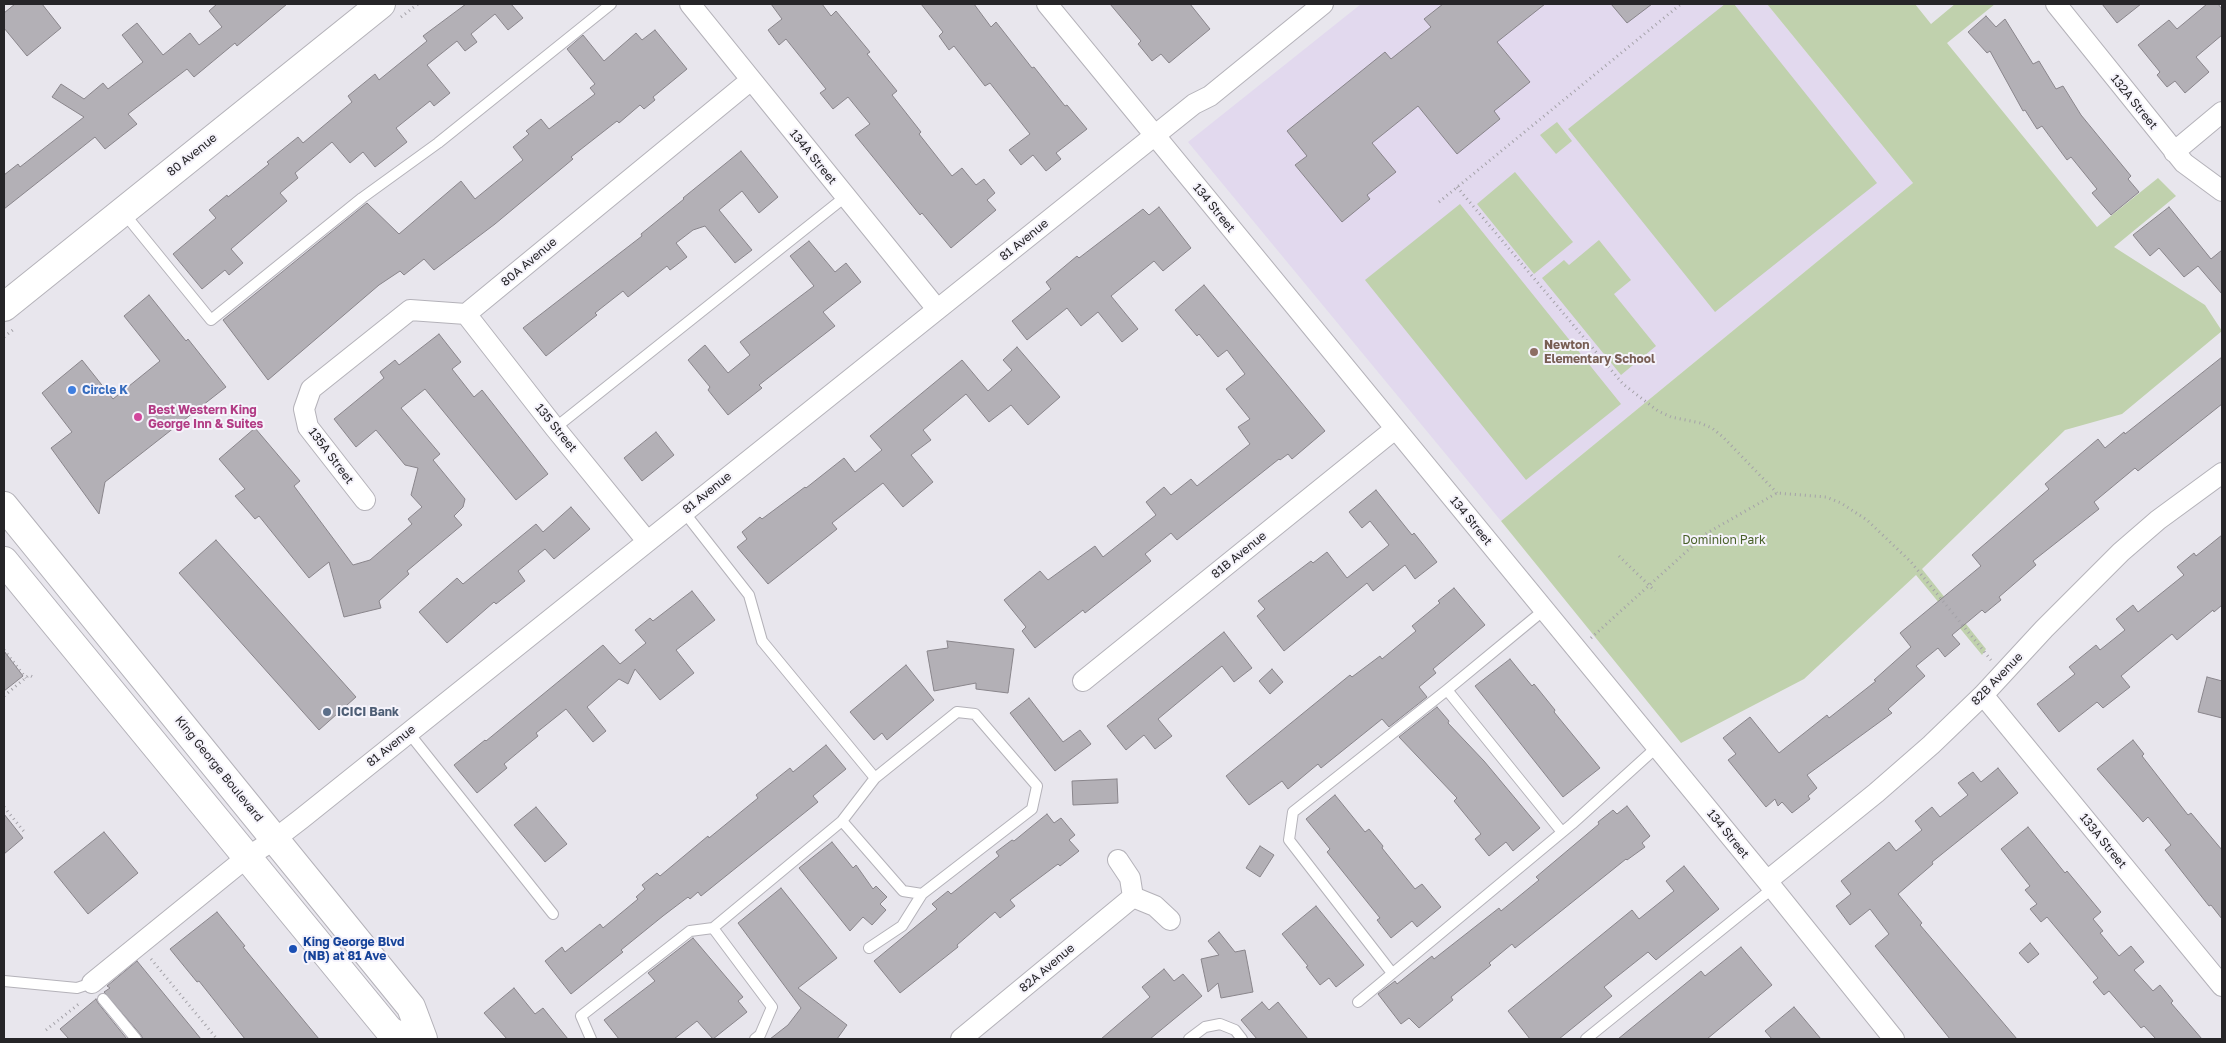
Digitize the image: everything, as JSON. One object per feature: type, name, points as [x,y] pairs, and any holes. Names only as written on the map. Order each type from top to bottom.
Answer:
[{"type":"main road","name":"80 Avenue","points":[[4,307],[381,4]]},
{"type":"main road","name":"King George Boulevard","points":[[4,506],[411,1007],[423,1039]]},
{"type":"main road","points":[[4,561],[389,1030],[404,1039]]},
{"type":"street","name":"134A Street","points":[[690,4],[937,309]]},
{"type":"street","name":"134 Street","points":[[1047,4],[1770,885],[1894,1039]]},
{"type":"street","name":"81 Avenue","points":[[93,994],[246,858],[275,839],[1155,135],[1194,104],[1210,96],[1323,4]]},
{"type":"street","name":"132A Street","points":[[2056,4],[2174,152],[2196,173],[2222,191]]},
{"type":"street","name":"80A Avenue","points":[[466,314],[751,80]]},
{"type":"street","points":[[2174,152],[2222,112]]},
{"type":"street","name":"135A Street","points":[[365,500],[308,427],[304,409],[311,389],[410,310],[466,314]]},
{"type":"street","name":"135 Street","points":[[466,314],[555,428],[648,541]]},
{"type":"street","name":"81B Avenue","points":[[1083,681],[1395,429]]},
{"type":"street","name":"82B Avenue","points":[[1770,885],[1904,769],[1983,695],[2080,591],[2121,552],[2158,520],[2222,473]]},
{"type":"street","name":"133A Street","points":[[1983,695],[2222,986]]},
{"type":"street","points":[[1118,860],[1130,878],[1133,897],[1155,906],[1170,920]]},
{"type":"street","name":"82A Avenue","points":[[961,1039],[1133,897]]},
{"type":"lane","points":[[123,212],[211,320],[362,198],[459,126],[611,4]]},
{"type":"lane","points":[[555,428],[846,197]]},
{"type":"lane","points":[[684,512],[749,595],[762,641],[875,778]]},
{"type":"lane","points":[[1392,973],[1289,840],[1293,812],[1447,690],[1544,610]]},
{"type":"lane","points":[[1447,690],[1562,832]]},
{"type":"lane","points":[[591,1039],[581,1016],[690,931],[713,928],[842,821],[875,778],[957,712],[976,714],[1037,786],[1032,809],[922,894],[902,926],[869,948]]},
{"type":"lane","points":[[408,732],[553,914]]},
{"type":"lane","points":[[1358,1002],[1562,832],[1657,747]]},
{"type":"lane","points":[[842,821],[903,891],[922,894]]},
{"type":"lane","points":[[1586,1039],[1770,885]]},
{"type":"lane","points":[[713,928],[772,1007],[760,1035],[755,1039]]},
{"type":"lane","points":[[4,981],[77,988],[93,994],[136,1039]]},
{"type":"lane","points":[[1189,1039],[1205,1027],[1220,1024],[1235,1030],[1242,1039]]},
{"type":"path","points":[[1439,202],[1681,4]]},
{"type":"path","points":[[1457,187],[1623,384],[1658,411],[1671,417],[1700,423],[1712,428],[1777,493]]},
{"type":"path","points":[[1587,642],[1707,533],[1777,493],[1826,497],[1841,503],[1867,520],[1911,562],[1992,662]]},
{"type":"path","points":[[1619,556],[1655,591]]},
{"type":"path","points":[[4,650],[26,678]]},
{"type":"path","points":[[4,696],[29,675],[33,677]]},
{"type":"path","points":[[4,807],[26,834]]},
{"type":"path","points":[[147,955],[217,1039]]},
{"type":"path","points":[[46,1030],[78,1003],[93,994]]},
{"type":"shaded area","name":"Newton Elementary School","points":[[1361,4],[1767,4],[1913,183],[1501,521],[1188,142]]},
{"type":"green space","points":[[1725,4],[1734,4],[1877,183],[1715,312],[1568,129]]},
{"type":"green space","name":"Dominion Park","points":[[1767,4],[1915,4],[1931,24],[1955,4],[1995,4],[1947,43],[2097,227],[2158,178],[2176,196],[2114,247],[2205,305],[2222,331],[2122,414],[2065,430],[1922,569],[1986,649],[1982,655],[1916,575],[1804,679],[1681,743],[1501,521],[1913,183]]},
{"type":"green space","points":[[1557,122],[1572,141],[1556,154],[1540,135]]},
{"type":"green space","points":[[1515,172],[1573,242],[1534,274],[1477,204]]},
{"type":"green space","points":[[1460,204],[1621,404],[1526,480],[1365,280]]},
{"type":"green space","points":[[1599,240],[1631,280],[1614,294],[1656,346],[1621,375],[1542,278],[1564,260],[1569,265]]},
{"type":"building","points":[[15,4],[42,4],[61,28],[27,56],[4,28],[4,13]]},
{"type":"building","points":[[217,4],[287,4],[237,46],[235,43],[194,77],[187,69],[128,114],[137,124],[105,149],[95,137],[4,209],[4,175],[18,164],[20,167],[84,117],[52,97],[61,84],[84,99],[103,83],[108,89],[143,62],[122,35],[137,23],[163,55],[190,33],[199,45],[222,27],[209,11]]},
{"type":"building","points":[[466,4],[511,4],[523,18],[508,30],[495,14],[471,34],[477,42],[465,51],[457,41],[427,65],[450,93],[434,106],[430,101],[396,128],[407,142],[375,167],[363,152],[350,163],[332,142],[295,173],[298,178],[280,193],[287,201],[231,249],[243,263],[229,275],[225,270],[202,289],[173,254],[216,218],[209,210],[269,164],[267,162],[298,137],[303,143],[352,102],[348,96],[375,74],[379,80],[427,41],[423,36]]},
{"type":"building","points":[[771,4],[822,4],[831,16],[836,11],[870,52],[867,54],[897,91],[892,95],[921,132],[919,134],[952,176],[962,168],[976,185],[984,179],[995,193],[987,200],[996,210],[951,248],[922,213],[920,215],[855,135],[870,124],[848,97],[833,109],[820,93],[826,89],[786,39],[779,45],[768,30],[782,19]]},
{"type":"building","points":[[921,4],[974,4],[991,27],[996,22],[1032,68],[1034,67],[1065,106],[1067,105],[1087,129],[1056,153],[1061,159],[1046,171],[1033,155],[1021,165],[1009,150],[1030,134],[990,83],[985,86],[954,46],[949,50],[939,36],[943,32]]},
{"type":"building","points":[[1110,4],[1190,4],[1210,29],[1169,63],[1161,54],[1152,61],[1138,44],[1141,41]]},
{"type":"building","points":[[1443,4],[1545,4],[1497,42],[1530,82],[1494,111],[1500,119],[1457,154],[1418,106],[1372,143],[1396,172],[1367,195],[1370,199],[1342,222],[1295,165],[1307,156],[1287,131],[1385,52],[1391,59],[1431,27],[1424,19]]},
{"type":"building","points":[[1611,4],[1652,4],[1627,23]]},
{"type":"building","points":[[2102,4],[2141,4],[2117,23]]},
{"type":"building","points":[[2207,4],[2218,4],[2222,9],[2222,35],[2196,57],[2209,72],[2185,93],[2175,81],[2167,87],[2157,75],[2160,72],[2138,45],[2169,20],[2177,29]]},
{"type":"building","points":[[1986,16],[1996,27],[2005,19],[2033,64],[2039,61],[2056,89],[2063,86],[2081,115],[2131,176],[2128,179],[2139,192],[2111,215],[2092,193],[2097,189],[2071,157],[2067,160],[2042,126],[2037,129],[2025,110],[2023,111],[1990,51],[1987,53],[1968,32]]},
{"type":"building","points":[[655,30],[687,69],[653,97],[655,100],[644,109],[640,105],[619,123],[617,121],[571,157],[573,159],[495,224],[434,270],[424,259],[404,275],[400,271],[379,285],[268,380],[223,320],[367,203],[399,234],[461,181],[475,199],[523,160],[513,147],[529,134],[526,131],[541,119],[549,129],[595,94],[590,88],[595,84],[567,49],[583,35],[604,61],[636,33],[642,40]]},
{"type":"building","points":[[741,151],[778,197],[759,213],[742,191],[719,210],[752,250],[735,263],[705,226],[693,230],[676,243],[687,257],[670,270],[667,266],[628,297],[623,291],[595,313],[597,315],[546,356],[523,328],[642,236],[641,234]]},
{"type":"building","points":[[1159,207],[1191,248],[1163,271],[1154,261],[1111,296],[1138,329],[1122,342],[1098,312],[1081,326],[1067,308],[1027,340],[1012,321],[1051,289],[1046,282],[1077,256],[1079,258],[1143,209],[1149,215]]},
{"type":"building","points":[[2169,207],[2211,259],[2222,250],[2222,294],[2198,266],[2184,277],[2159,248],[2150,256],[2133,235]]},
{"type":"building","points":[[809,241],[835,272],[846,263],[861,282],[823,312],[835,326],[759,385],[762,388],[728,415],[708,390],[710,387],[688,360],[705,345],[728,373],[750,355],[740,342],[814,286],[790,256]]},
{"type":"building","points":[[1204,285],[1325,431],[1292,459],[1288,454],[1279,459],[1177,540],[1171,533],[1145,554],[1151,561],[1085,613],[1083,610],[1035,648],[1022,631],[1026,627],[1004,600],[1040,571],[1048,580],[1095,546],[1103,557],[1156,515],[1146,502],[1164,487],[1171,495],[1191,479],[1197,486],[1250,444],[1238,427],[1250,419],[1226,389],[1245,374],[1227,350],[1218,357],[1199,334],[1197,336],[1175,310]]},
{"type":"building","name":"Best Western King George Inn & Suites","points":[[149,295],[186,341],[188,339],[226,387],[105,482],[99,514],[51,448],[72,432],[42,393],[82,360],[113,399],[160,361],[124,316]]},
{"type":"building","points":[[439,334],[461,362],[452,369],[474,397],[482,390],[548,474],[516,500],[425,389],[401,408],[440,454],[433,460],[465,499],[463,507],[454,516],[462,525],[407,571],[409,574],[379,601],[381,608],[344,617],[329,562],[309,578],[259,516],[255,519],[235,496],[245,489],[219,459],[255,428],[300,481],[294,486],[353,565],[370,560],[412,524],[408,519],[422,507],[411,495],[418,468],[405,465],[376,430],[356,447],[334,419],[384,378],[380,372],[395,360],[399,365]]},
{"type":"building","points":[[1017,347],[1060,397],[1028,425],[1011,405],[989,422],[966,394],[923,430],[931,440],[911,455],[933,482],[903,507],[883,483],[832,523],[837,529],[768,584],[737,547],[747,539],[742,532],[760,517],[762,519],[844,458],[855,472],[882,450],[870,436],[962,360],[988,391],[1012,370],[1003,360]]},
{"type":"building","points":[[2222,357],[2222,404],[2138,471],[2135,468],[2094,502],[2099,509],[2033,561],[2036,565],[1999,597],[2001,600],[1985,613],[1982,610],[1952,635],[1960,644],[1945,657],[1938,648],[1916,666],[1925,676],[1888,709],[1892,713],[1807,775],[1817,788],[1808,796],[1810,799],[1792,813],[1782,802],[1778,806],[1775,799],[1766,807],[1728,760],[1736,754],[1723,738],[1750,717],[1779,753],[1827,715],[1829,718],[1876,681],[1874,680],[1911,647],[1900,633],[1981,566],[1972,555],[2049,489],[2045,484],[2098,439],[2105,448],[2124,432],[2125,434]]},
{"type":"building","points":[[656,432],[674,455],[642,481],[624,458]]},
{"type":"building","points":[[1376,490],[1412,535],[1414,533],[1437,562],[1415,579],[1405,565],[1373,591],[1367,583],[1284,651],[1257,616],[1265,609],[1258,601],[1311,561],[1313,563],[1327,552],[1347,578],[1389,545],[1370,521],[1362,528],[1349,512]]},
{"type":"building","points":[[571,507],[590,529],[554,559],[545,549],[518,571],[525,581],[496,604],[494,602],[447,643],[419,612],[457,578],[463,584],[536,524],[543,532]]},
{"type":"building","points":[[2222,535],[2222,605],[2214,612],[2213,610],[2177,640],[2172,634],[2121,676],[2130,687],[2103,708],[2097,702],[2059,732],[2037,704],[2075,674],[2069,667],[2096,645],[2100,650],[2125,630],[2116,619],[2133,605],[2138,612],[2184,575],[2177,567],[2194,553],[2196,556]]},
{"type":"building","points":[[216,540],[356,697],[319,730],[179,573]]},
{"type":"building","points":[[1454,588],[1485,625],[1433,669],[1436,673],[1419,687],[1427,697],[1389,727],[1382,719],[1321,768],[1318,764],[1288,789],[1282,781],[1249,805],[1226,776],[1350,675],[1352,677],[1380,656],[1382,659],[1416,631],[1412,626],[1440,603],[1438,601]]},
{"type":"building","points":[[692,591],[715,620],[676,650],[694,673],[660,700],[635,669],[628,684],[619,679],[587,707],[606,731],[593,742],[566,709],[536,733],[538,736],[504,764],[507,768],[477,793],[454,765],[603,645],[620,664],[646,643],[635,630],[650,618],[653,621]]},
{"type":"building","points":[[1224,632],[1252,668],[1234,682],[1222,666],[1158,719],[1172,736],[1155,749],[1144,735],[1126,750],[1107,726]]},
{"type":"building","points":[[947,641],[1014,649],[1008,693],[976,689],[976,683],[934,691],[927,651],[948,648]]},
{"type":"building","points":[[4,651],[23,676],[4,691]]},
{"type":"building","points":[[1510,659],[1532,686],[1534,684],[1555,710],[1554,712],[1600,768],[1563,797],[1475,686]]},
{"type":"building","points":[[906,665],[934,700],[887,740],[882,733],[874,740],[850,712]]},
{"type":"building","points":[[1272,669],[1283,682],[1270,694],[1259,681]]},
{"type":"building","points":[[2207,677],[2222,681],[2222,718],[2198,712]]},
{"type":"building","points":[[1029,698],[1063,742],[1080,730],[1091,744],[1055,771],[1010,713]]},
{"type":"building","points":[[1437,707],[1449,721],[1448,723],[1484,761],[1540,828],[1513,851],[1506,842],[1489,856],[1475,839],[1481,834],[1454,801],[1457,798],[1399,737]]},
{"type":"building","points":[[2133,740],[2144,754],[2142,756],[2188,815],[2191,813],[2222,850],[2222,919],[2211,905],[2209,906],[2165,850],[2171,845],[2148,817],[2143,822],[2097,769]]},
{"type":"building","points":[[826,745],[846,769],[813,796],[818,802],[701,896],[698,892],[690,899],[688,897],[663,916],[621,950],[623,952],[571,994],[545,961],[562,947],[565,952],[600,924],[603,928],[638,899],[636,897],[645,889],[642,885],[657,873],[660,876],[758,798],[756,795],[790,768],[793,772]]},
{"type":"building","points":[[1998,768],[2018,793],[1932,862],[1933,864],[1898,894],[1922,923],[1920,925],[2017,1039],[1950,1039],[1875,946],[1889,934],[1870,909],[1850,925],[1836,906],[1851,894],[1841,881],[1889,842],[1896,851],[1922,830],[1915,821],[1932,807],[1940,817],[1968,795],[1958,783],[1973,772],[1981,782]]},
{"type":"building","points":[[1117,779],[1118,803],[1073,805],[1072,781]]},
{"type":"building","points":[[1335,795],[1365,832],[1369,829],[1415,889],[1422,884],[1441,907],[1417,927],[1412,921],[1391,938],[1377,920],[1380,918],[1327,852],[1330,849],[1306,819]]},
{"type":"building","points":[[1627,806],[1650,836],[1642,843],[1645,847],[1626,859],[1515,948],[1512,944],[1489,963],[1491,965],[1451,997],[1453,1000],[1419,1028],[1409,1018],[1401,1024],[1378,994],[1395,981],[1397,984],[1432,956],[1434,959],[1499,908],[1501,911],[1539,880],[1536,877],[1599,824],[1598,822],[1613,810],[1617,814]]},
{"type":"building","points":[[536,807],[567,844],[545,862],[514,825]]},
{"type":"building","points":[[4,814],[23,838],[4,854]]},
{"type":"building","points":[[1047,814],[1054,823],[1061,818],[1075,835],[1069,840],[1079,851],[1060,866],[1058,864],[1010,900],[1015,906],[1000,918],[995,912],[957,945],[958,947],[900,993],[874,961],[937,909],[932,904],[948,891],[951,894],[999,856],[996,852],[1012,840],[1014,841]]},
{"type":"building","points":[[2028,827],[2065,873],[2067,871],[2101,912],[2093,919],[2103,931],[2100,933],[2119,956],[2131,946],[2144,962],[2134,970],[2153,991],[2160,985],[2173,1001],[2171,1003],[2202,1039],[2156,1039],[2144,1026],[2141,1028],[2109,991],[2104,995],[2093,982],[2098,978],[2047,917],[2041,922],[2030,909],[2037,904],[2025,890],[2030,886],[2001,849]]},
{"type":"building","points":[[104,832],[138,873],[88,914],[54,872]]},
{"type":"building","points":[[832,842],[853,868],[856,865],[873,889],[876,886],[887,897],[880,904],[886,910],[872,925],[863,917],[850,931],[799,868]]},
{"type":"building","points":[[1260,846],[1274,855],[1260,877],[1246,868]]},
{"type":"building","points":[[1684,866],[1719,909],[1656,960],[1648,952],[1604,987],[1612,996],[1559,1039],[1530,1039],[1508,1011],[1632,910],[1639,919],[1674,891],[1666,881]]},
{"type":"building","points":[[781,888],[837,958],[798,988],[847,1025],[837,1039],[770,1039],[788,1025],[801,1008],[738,923]]},
{"type":"building","points":[[1316,906],[1364,965],[1336,987],[1329,978],[1320,985],[1306,967],[1308,966],[1282,934]]},
{"type":"building","points":[[217,912],[245,946],[243,947],[319,1039],[245,1039],[199,981],[197,982],[170,949]]},
{"type":"building","points":[[1219,932],[1235,952],[1245,950],[1253,992],[1221,998],[1218,983],[1208,992],[1201,959],[1219,955],[1208,941]]},
{"type":"building","points":[[693,938],[743,997],[738,1001],[747,1012],[713,1039],[697,1021],[674,1039],[619,1039],[604,1020],[655,981],[648,973]]},
{"type":"building","points":[[2030,943],[2039,954],[2028,963],[2019,953]]},
{"type":"building","points":[[1741,947],[1772,985],[1707,1039],[1618,1039],[1701,971],[1705,976]]},
{"type":"building","points":[[137,961],[201,1039],[143,1039],[104,992],[110,988],[107,986]]},
{"type":"building","points":[[1164,969],[1174,981],[1183,974],[1202,996],[1150,1039],[1101,1039],[1150,997],[1142,987]]},
{"type":"building","points":[[514,988],[535,1014],[543,1008],[568,1039],[507,1039],[484,1013]]},
{"type":"building","points":[[96,999],[127,1039],[69,1039],[60,1029]]},
{"type":"building","points":[[1262,1002],[1269,1010],[1278,1002],[1308,1039],[1257,1039],[1241,1020]]},
{"type":"building","points":[[1794,1007],[1821,1039],[1772,1039],[1765,1031]]},
{"type":"place","name":"Newton Elementary School","points":[[1534,352]]},
{"type":"place","name":"Circle K","points":[[72,390]]},
{"type":"place","name":"Best Western King George Inn & Suites","points":[[138,417]]},
{"type":"place","name":"ICICI Bank","points":[[327,712]]},
{"type":"place","name":"King George Blvd (NB) at 81 Ave","points":[[293,949]]}]
